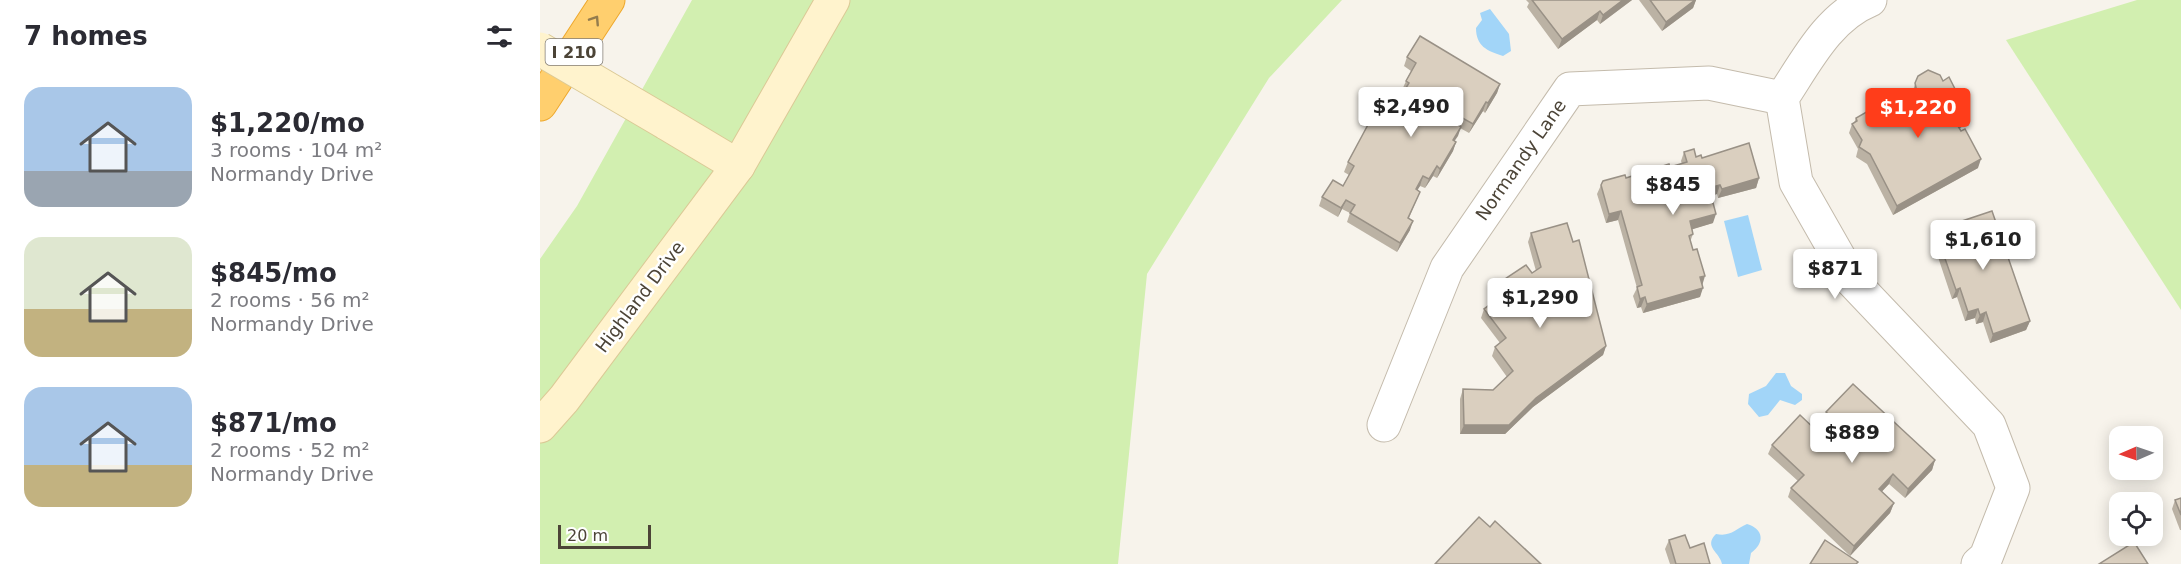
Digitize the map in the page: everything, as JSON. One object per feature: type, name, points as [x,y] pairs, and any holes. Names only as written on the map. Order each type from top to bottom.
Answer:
[{"type":"highway","name":"I 210","points":[[540,104],[608,0]]},
{"type":"main road","name":"Highland Drive","points":[[540,426],[564,399],[738,166],[833,0]]},
{"type":"main road","points":[[540,49],[738,166]]},
{"type":"street","points":[[1870,0],[1852,8],[1821,38],[1782,98],[1796,182],[1853,282],[1989,425],[2013,488],[1986,557],[1978,564]]},
{"type":"street","name":"Normandy Lane","points":[[1384,425],[1447,268],[1570,89],[1709,82],[1782,98]]},
{"type":"green space","points":[[692,0],[1342,0],[1269,78],[1147,274],[1118,564],[540,564],[540,259],[577,206]]},
{"type":"green space","points":[[2137,0],[2181,0],[2181,310],[2006,40]]},
{"type":"water","points":[[1490,9],[1509,34],[1511,51],[1503,56],[1484,47],[1478,39],[1476,28],[1482,20],[1480,13]]},
{"type":"water","points":[[1748,215],[1762,270],[1738,277],[1724,221]]},
{"type":"water","points":[[1776,373],[1785,373],[1791,386],[1802,394],[1802,400],[1795,405],[1780,400],[1768,415],[1759,417],[1748,404],[1749,394],[1766,386]]},
{"type":"water","points":[[1747,524],[1757,529],[1761,537],[1759,545],[1751,553],[1749,564],[1722,564],[1712,546],[1712,539],[1716,534],[1729,533]]},
{"type":"building","points":[[1532,0],[1623,0],[1603,15],[1600,11],[1562,39]]},
{"type":"building","points":[[1650,0],[1695,0],[1666,22]]},
{"type":"building","points":[[1420,36],[1500,84],[1473,124],[1459,116],[1455,123],[1461,127],[1453,140],[1456,142],[1440,169],[1437,166],[1429,179],[1423,176],[1416,189],[1420,192],[1408,218],[1413,221],[1400,243],[1350,213],[1355,205],[1346,200],[1341,208],[1322,197],[1333,180],[1343,186],[1354,166],[1348,162],[1385,93],[1398,101],[1409,83],[1406,81],[1416,63],[1407,57]]},
{"type":"building","points":[[1928,70],[1940,75],[1943,81],[1949,77],[1955,89],[1951,91],[1966,117],[1956,123],[1961,131],[1965,129],[1981,159],[1897,206],[1870,154],[1859,147],[1862,140],[1852,124],[1857,121],[1856,118],[1875,107],[1882,111],[1917,92],[1915,83],[1918,76]]},
{"type":"building","points":[[1749,143],[1759,178],[1722,189],[1720,185],[1709,188],[1716,214],[1690,221],[1693,234],[1689,236],[1693,250],[1697,249],[1705,276],[1700,277],[1703,288],[1647,304],[1645,297],[1640,299],[1637,287],[1642,285],[1621,211],[1609,214],[1601,185],[1603,181],[1625,175],[1626,178],[1669,164],[1670,167],[1687,162],[1684,152],[1694,149],[1696,157],[1701,155],[1702,158]]},
{"type":"building","points":[[1992,211],[2030,321],[1993,334],[1986,312],[1980,315],[1978,309],[1968,312],[1960,288],[1956,290],[1935,230]]},
{"type":"building","points":[[1567,223],[1573,242],[1579,240],[1606,346],[1536,398],[1509,425],[1464,425],[1463,389],[1493,390],[1513,371],[1495,347],[1506,338],[1484,309],[1512,288],[1505,279],[1526,265],[1532,273],[1541,267],[1531,233]],"holes":[[[1546,281],[1556,296],[1533,312],[1523,297]]]},
{"type":"building","points":[[1853,384],[1935,460],[1908,489],[1893,474],[1879,489],[1894,503],[1854,546],[1791,488],[1804,475],[1772,445],[1800,415],[1838,451],[1852,436],[1826,412]]},
{"type":"building","points":[[2181,498],[2181,515],[2175,500]]},
{"type":"building","points":[[1479,517],[1490,527],[1495,521],[1541,564],[1435,564]]},
{"type":"building","points":[[1685,535],[1690,548],[1704,543],[1710,564],[1676,564],[1669,540]]},
{"type":"building","points":[[1825,540],[1858,562],[1856,564],[1810,564]]},
{"type":"building","points":[[2128,546],[2137,546],[2148,564],[2099,564]]}]
